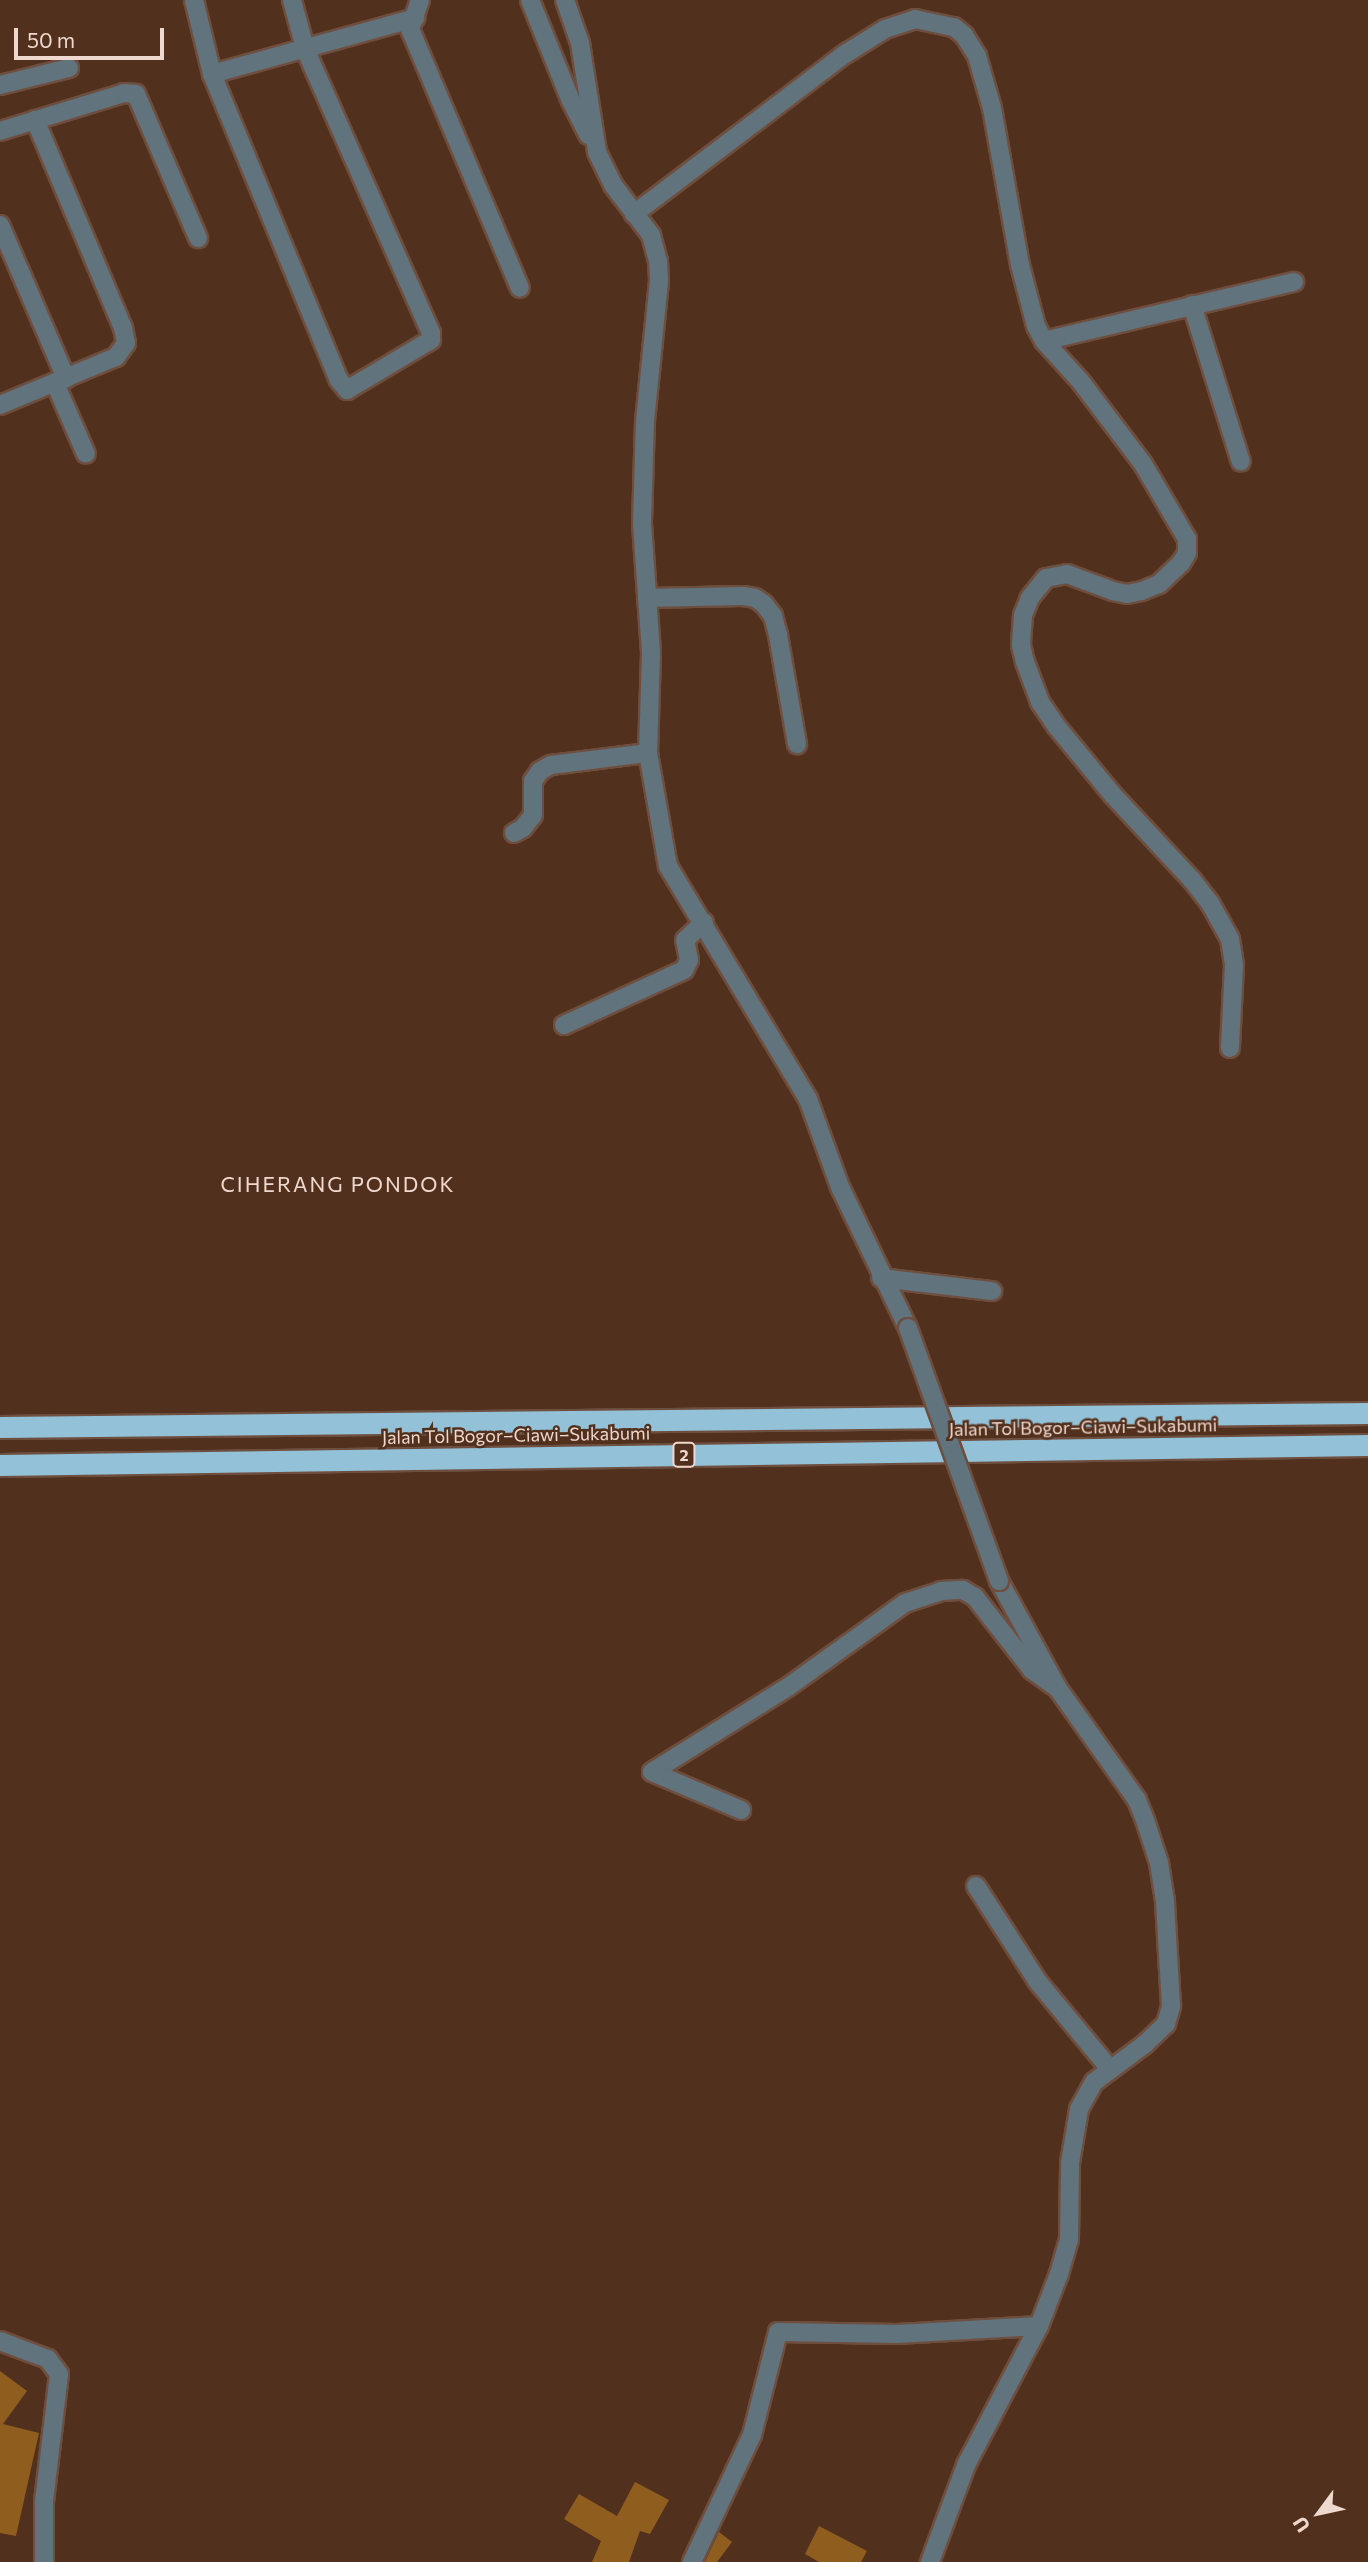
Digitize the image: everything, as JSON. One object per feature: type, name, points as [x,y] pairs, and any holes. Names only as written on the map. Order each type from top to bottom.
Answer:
[{"type":"highway","name":"Jalan Tol Bogor–Ciawi–Sukabumi","points":[[0,1427],[1368,1413]]},
{"type":"highway","name":"Jalan Tol Bogor–Ciawi–Sukabumi","points":[[0,1465],[1368,1446]]},
{"type":"street","points":[[194,0],[212,74],[339,380],[347,390],[430,340],[431,333],[306,48],[292,0]]},
{"type":"street","points":[[420,0],[411,29],[520,288]]},
{"type":"street","points":[[530,0],[570,101],[612,186],[656,248],[659,281],[643,457],[642,524],[651,653],[648,753],[668,866],[808,1099],[840,1187],[881,1278],[908,1328],[999,1581],[1058,1689],[1137,1800],[1159,1863],[1165,1901],[1171,2006],[1166,2024],[1145,2044],[1110,2068],[1088,2090],[1075,2124],[1070,2162],[1069,2239],[1059,2274],[1039,2326],[970,2456],[930,2562]]},
{"type":"street","points":[[565,0],[582,54],[597,152]]},
{"type":"street","points":[[212,74],[415,19]]},
{"type":"street","points":[[634,214],[845,54],[885,29],[915,19],[954,27],[964,35],[977,56],[992,108],[1024,284],[1036,326],[1044,341],[1081,382],[1143,464],[1187,539],[1187,552],[1171,575],[1142,592],[1127,594],[1113,591],[1067,574],[1046,578],[1030,598],[1023,615],[1021,645],[1025,662],[1040,702],[1057,727],[1105,786],[1192,880],[1210,903],[1230,939],[1234,965],[1230,1048]]},
{"type":"street","points":[[0,85],[69,68]]},
{"type":"street","points":[[0,131],[124,93],[136,94],[198,239]]},
{"type":"street","points":[[0,405],[116,357],[126,343],[126,335],[36,120]]},
{"type":"street","points":[[0,225],[61,380],[86,454]]},
{"type":"street","points":[[1044,341],[1294,282]]},
{"type":"street","points":[[1192,305],[1241,462]]},
{"type":"street","points":[[647,598],[743,596],[755,597],[764,604],[773,616],[778,635],[797,744]]},
{"type":"street","points":[[514,833],[523,828],[533,815],[533,781],[540,771],[551,765],[648,753]]},
{"type":"street","points":[[564,1025],[684,970],[689,960],[685,940],[704,922]]},
{"type":"street","points":[[881,1278],[992,1291]]},
{"type":"street","points":[[741,1810],[652,1772],[788,1687],[905,1603],[921,1596],[941,1591],[963,1590],[975,1597],[1032,1670],[1058,1689]]},
{"type":"street","points":[[976,1886],[1061,2013],[1110,2068]]},
{"type":"street","points":[[692,2562],[752,2435],[778,2332],[897,2334],[1039,2326]]},
{"type":"street","points":[[0,2341],[48,2359],[60,2374],[44,2502],[44,2562]]},
{"type":"building","points":[[0,2371],[27,2391],[3,2424],[39,2433],[16,2536],[0,2533]]},
{"type":"building","points":[[635,2482],[669,2500],[650,2534],[640,2531],[629,2562],[592,2562],[601,2541],[564,2519],[579,2494],[617,2516]]},
{"type":"building","points":[[819,2526],[867,2551],[861,2562],[819,2562],[805,2554]]},
{"type":"building","points":[[719,2532],[732,2542],[717,2562],[705,2562]]},
{"type":"district","name":"CIHERANG PONDOK","points":[[338,1184]]}]
